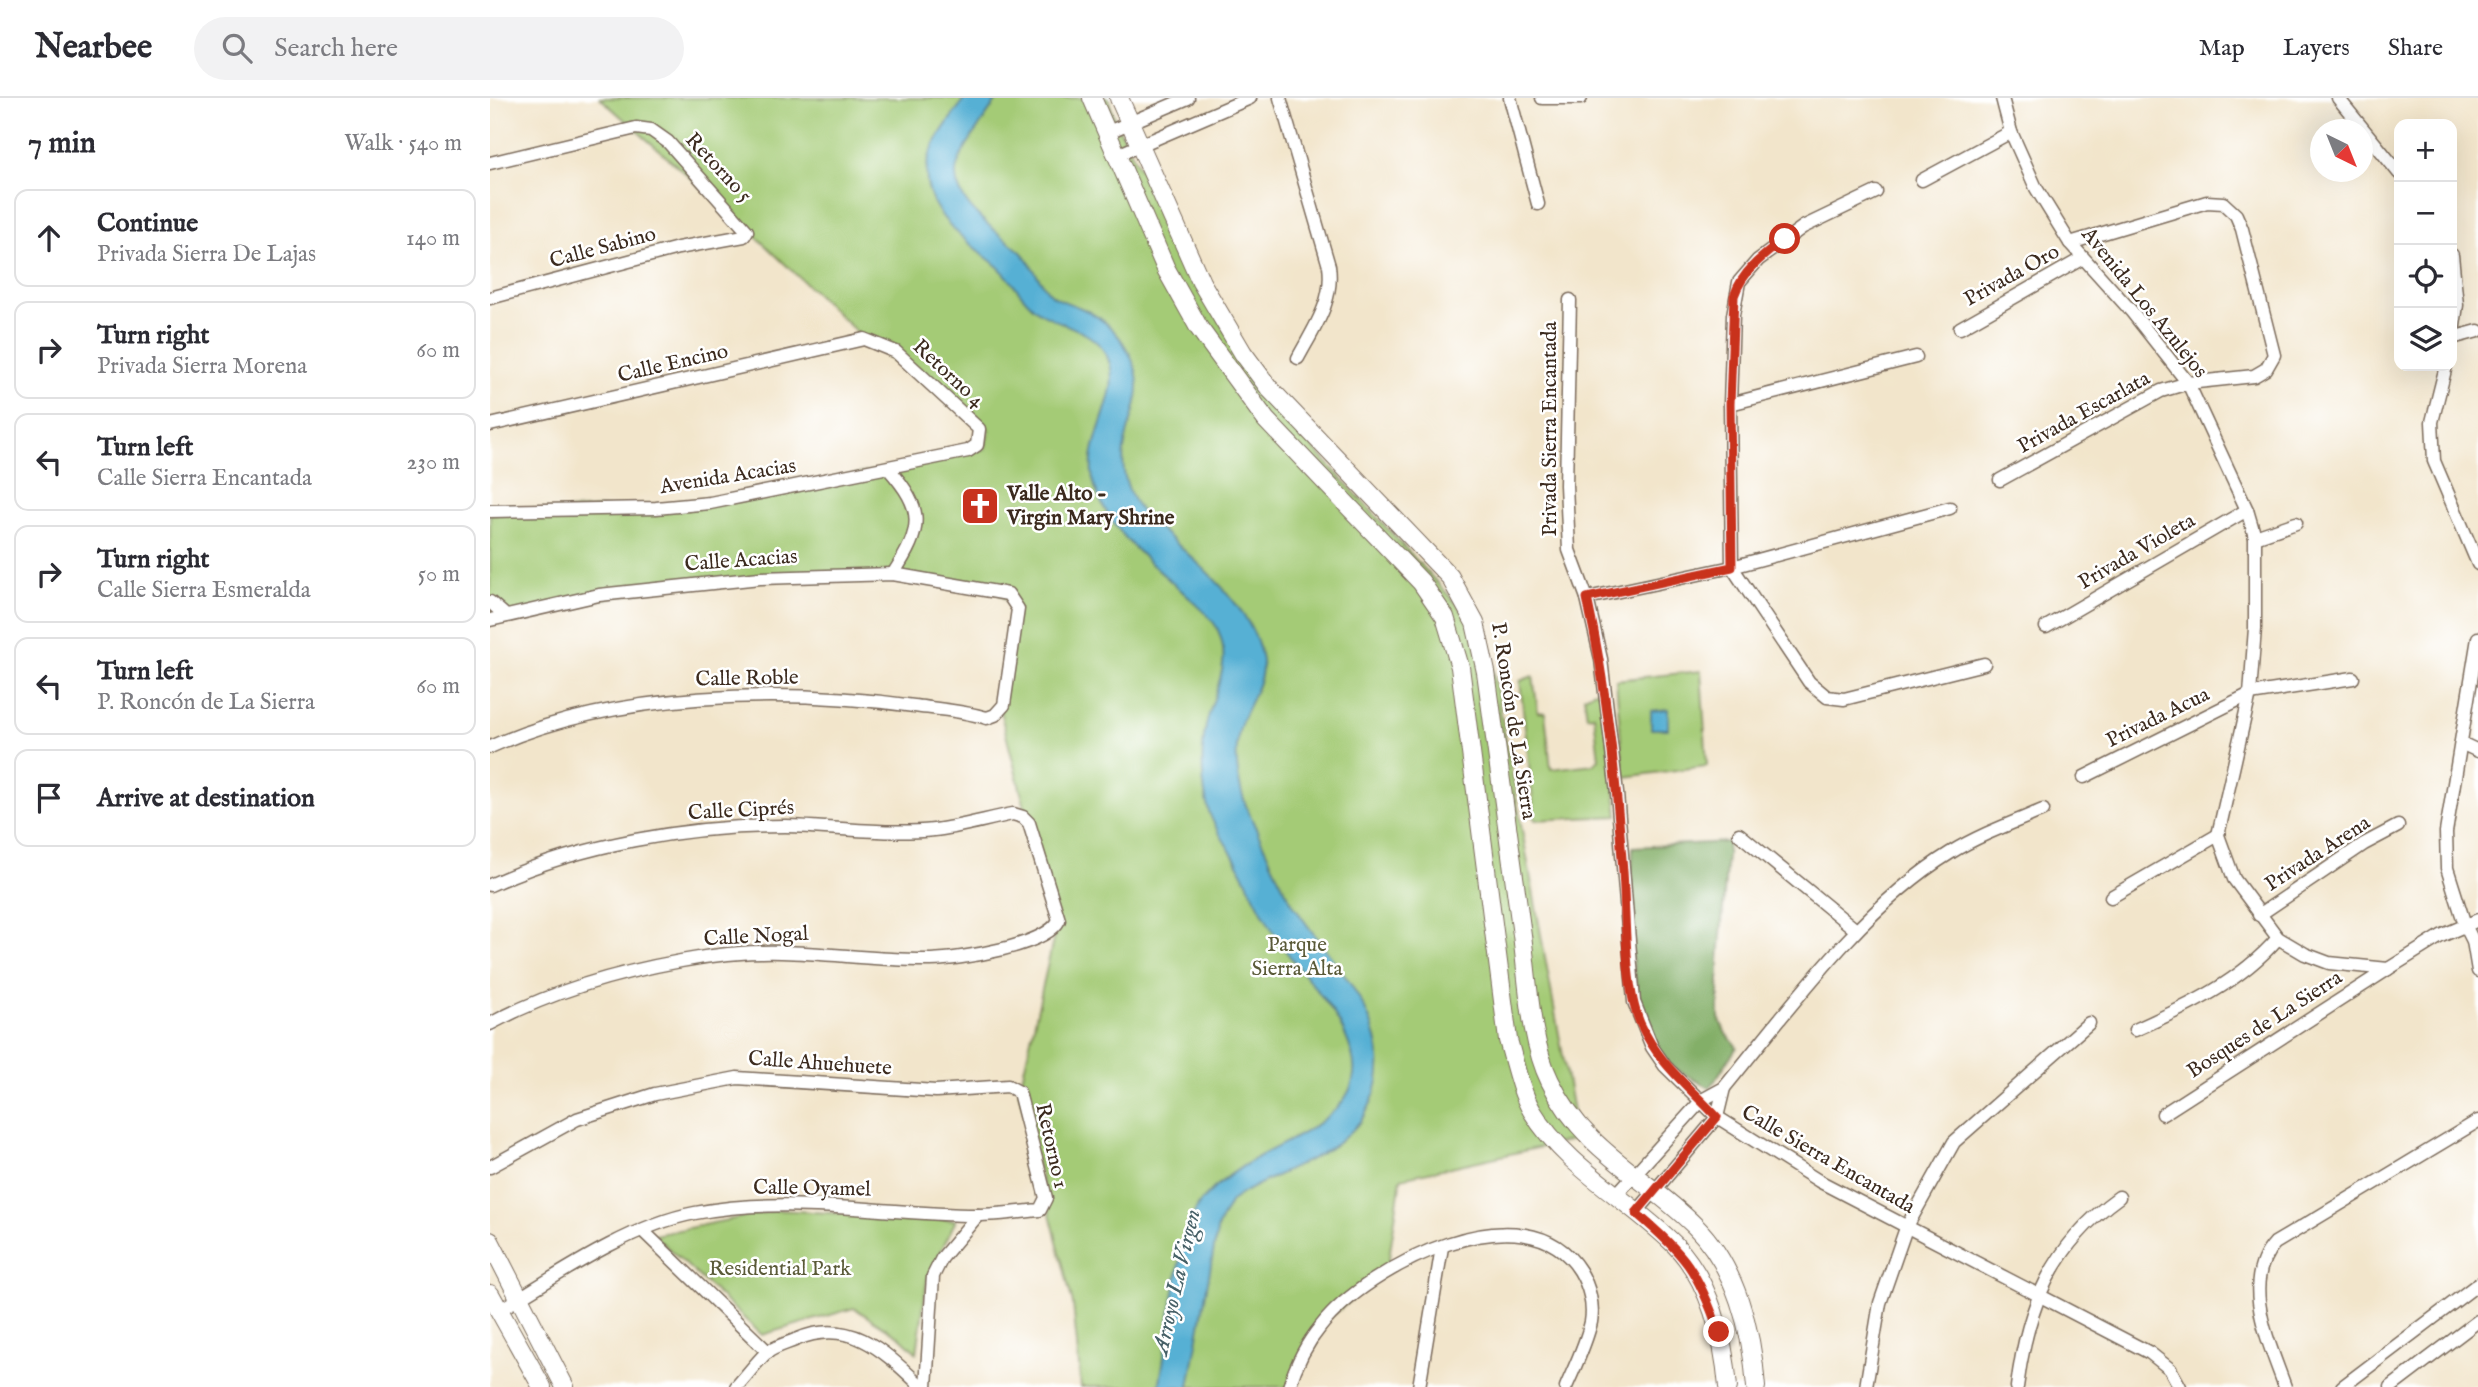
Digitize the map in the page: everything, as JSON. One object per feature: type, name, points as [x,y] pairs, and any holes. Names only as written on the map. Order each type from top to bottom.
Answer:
[{"type":"street","name":"P. Roncón de La Sierra","points":[[1092,98],[1115,156],[1175,287],[1222,362],[1266,420],[1421,582],[1445,617],[1462,677],[1508,1040],[1520,1083],[1532,1111],[1563,1148],[1614,1197],[1676,1246],[1706,1293],[1726,1357],[1728,1387]]},
{"type":"street","name":"P. Roncón de La Sierra","points":[[1119,98],[1201,282],[1243,353],[1269,388],[1450,577],[1475,622],[1486,672],[1532,1008],[1543,1059],[1555,1091],[1583,1132],[1632,1177],[1654,1191],[1696,1227],[1728,1277],[1753,1347],[1756,1387]]},
{"type":"street","points":[[1106,133],[1188,98]]},
{"type":"street","points":[[1115,156],[1250,98]]},
{"type":"street","points":[[1280,98],[1331,284],[1328,300],[1298,358]]},
{"type":"street","points":[[1510,98],[1538,204]]},
{"type":"street","points":[[1542,98],[1581,98]]},
{"type":"street","name":"Avenida Los Azulejos","points":[[2002,98],[2011,132],[2036,188],[2070,243],[2132,312],[2188,383],[2248,510],[2255,537],[2255,628],[2250,694],[2218,835]]},
{"type":"street","points":[[2338,98],[2394,167]]},
{"type":"street","name":"Retorno 5","points":[[490,163],[636,128],[651,130],[668,142],[746,227],[744,236],[727,241]]},
{"type":"street","points":[[1922,180],[2011,132]]},
{"type":"street","points":[[1876,192],[1803,227],[1758,260],[1739,282],[1733,315],[1730,404],[1732,567],[1809,681],[1827,697],[1844,698],[1984,664]]},
{"type":"street","name":"Privada Escarlata","points":[[2000,480],[2111,416],[2161,391],[2188,383],[2254,376],[2266,369],[2274,355],[2236,215],[2223,203],[2207,202],[2070,243]]},
{"type":"street","name":"Calle Sabino","points":[[490,298],[678,248],[727,241]]},
{"type":"street","name":"Privada Oro","points":[[1959,328],[2083,258]]},
{"type":"street","name":"Privada Sierra Encantada","points":[[1570,300],[1567,520],[1569,550],[1587,598]]},
{"type":"street","points":[[2457,337],[2478,331]]},
{"type":"street","name":"Calle Encino","points":[[490,425],[864,339]]},
{"type":"street","name":"Retorno 4","points":[[864,339],[896,352],[979,429],[980,440],[968,451]]},
{"type":"street","points":[[1730,404],[1916,357]]},
{"type":"street","points":[[2444,371],[2432,422],[2434,461],[2478,565]]},
{"type":"street","name":"Avenida Acacias","points":[[490,511],[656,508],[709,503],[968,451]]},
{"type":"street","points":[[888,468],[905,488],[916,508],[917,531],[893,574]]},
{"type":"street","points":[[1365,525],[1384,506]]},
{"type":"street","points":[[1587,598],[1732,567],[1950,508]]},
{"type":"street","name":"Privada Violeta","points":[[2046,627],[2248,510]]},
{"type":"street","points":[[2255,537],[2296,523]]},
{"type":"street","name":"Calle Acacias","points":[[490,620],[599,595],[682,584],[760,578],[893,574],[996,591],[1013,596],[1018,609],[1004,705]]},
{"type":"street","name":"Calle Sierra Encantada","points":[[1587,598],[1601,659],[1610,727],[1634,1002],[1652,1047],[1665,1066],[1717,1117],[1819,1181],[2150,1353],[2170,1369],[2180,1387]]},
{"type":"street","points":[[490,602],[506,616]]},
{"type":"street","points":[[2478,638],[2446,832],[2447,868],[2474,923],[2473,941],[2478,971]]},
{"type":"street","name":"Privada Acua","points":[[2084,776],[2250,694],[2354,678]]},
{"type":"street","name":"Calle Roble","points":[[490,747],[579,718],[700,697],[850,697],[987,718],[995,715],[1004,705]]},
{"type":"street","points":[[2461,743],[2478,751]]},
{"type":"street","points":[[1614,1197],[1702,1100],[1724,1088],[1856,930],[1948,854],[1976,838],[2043,810]]},
{"type":"street","name":"Calle Ciprés","points":[[490,885],[516,873],[586,851],[697,830],[785,827],[934,830],[1017,814],[1027,820],[1059,912],[1059,920],[1052,932],[1033,941]]},
{"type":"street","name":"Privada Arena","points":[[2259,915],[2364,844],[2398,825]]},
{"type":"street","points":[[1739,834],[1856,930]]},
{"type":"street","points":[[2111,897],[2218,835],[2234,879],[2278,938],[2305,954],[2329,963],[2388,969],[2474,923]]},
{"type":"street","points":[[2135,1030],[2231,981],[2255,964],[2278,938]]},
{"type":"street","name":"Calle Nogal","points":[[490,1024],[517,1009],[586,983],[683,961],[778,952],[931,960],[1033,941]]},
{"type":"street","name":"Bosques de La Sierra","points":[[2163,1114],[2388,969]]},
{"type":"street","points":[[1866,1387],[1880,1303],[1906,1228],[1954,1142],[2089,1023]]},
{"type":"street","name":"Calle Ahuehuete","points":[[490,1167],[577,1119],[655,1094],[737,1078],[936,1091],[998,1086]]},
{"type":"street","name":"Retorno 1","points":[[978,1215],[1040,1210],[1046,1198],[1019,1092],[1008,1086],[998,1086]]},
{"type":"street","points":[[1636,1213],[1717,1117],[1724,1088]]},
{"type":"street","points":[[2285,1387],[2259,1299],[2257,1281],[2263,1256],[2275,1243],[2478,1121]]},
{"type":"street","points":[[2017,1387],[2021,1350],[2038,1294],[2075,1234],[2090,1217],[2119,1197]]},
{"type":"street","name":"Calle Oyamel","points":[[500,1310],[562,1271],[643,1231],[692,1213],[766,1203],[978,1215]]},
{"type":"street","points":[[924,1387],[933,1276],[942,1258],[978,1215]]},
{"type":"street","points":[[643,1231],[768,1352]]},
{"type":"street","points":[[1289,1387],[1300,1356],[1322,1324],[1343,1304],[1387,1271],[1441,1247],[1490,1232],[1527,1234],[1573,1258],[1591,1296],[1591,1321],[1566,1387]]},
{"type":"street","points":[[490,1241],[565,1387]]},
{"type":"street","points":[[1419,1387],[1441,1247]]},
{"type":"street","points":[[2342,1387],[2478,1284]]},
{"type":"street","points":[[490,1294],[542,1387]]},
{"type":"street","points":[[2390,1387],[2478,1321]]},
{"type":"street","points":[[736,1387],[768,1352],[824,1331],[848,1332],[895,1361],[924,1387]]},
{"type":"green space","name":"Parque Sierra Alta","points":[[600,98],[1108,98],[1118,127],[1251,380],[1487,637],[1578,1139],[1401,1178],[1387,1271],[1322,1324],[1289,1387],[1081,1387],[1073,1304],[1019,1092],[1056,927],[1000,711],[1017,609],[996,591],[893,574],[682,584],[490,621],[490,514],[710,503],[985,449],[989,430],[864,339],[746,227]]},
{"type":"green space","points":[[1701,671],[1707,766],[1624,777],[1616,680]]},
{"type":"green space","points":[[1533,676],[1538,712],[1545,713],[1551,769],[1594,764],[1599,759],[1594,715],[1587,716],[1584,696],[1602,688],[1618,816],[1535,820],[1520,681]]},
{"type":"green space","points":[[1728,842],[1719,961],[1719,1018],[1725,1032],[1737,1047],[1710,1088],[1669,1063],[1652,1037],[1642,1012],[1632,957],[1633,847]]},
{"type":"green space","name":"Residential Park","points":[[777,1210],[956,1220],[927,1280],[917,1353],[900,1337],[854,1308],[762,1335],[654,1235]]},
{"type":"water","name":"Arroyo La Virgen","points":[[965,98],[998,98],[967,145],[958,164],[957,184],[962,196],[980,217],[1021,252],[1052,295],[1099,318],[1114,330],[1125,346],[1134,364],[1138,382],[1137,399],[1124,449],[1124,468],[1129,489],[1141,512],[1195,560],[1231,598],[1246,618],[1256,639],[1262,669],[1242,721],[1237,743],[1241,791],[1275,871],[1293,904],[1353,988],[1375,1035],[1379,1059],[1377,1085],[1369,1107],[1357,1126],[1323,1152],[1262,1182],[1231,1201],[1218,1226],[1189,1387],[1159,1387],[1180,1258],[1195,1212],[1204,1198],[1230,1175],[1309,1129],[1339,1105],[1349,1090],[1354,1073],[1352,1054],[1332,1011],[1271,928],[1209,812],[1202,758],[1206,726],[1223,665],[1222,641],[1207,614],[1121,533],[1102,504],[1095,487],[1093,451],[1112,383],[1111,367],[1104,351],[1091,337],[1046,316],[1032,306],[1002,270],[959,235],[938,211],[931,197],[927,182],[929,157]]},
{"type":"water","points":[[1668,709],[1668,729],[1651,729],[1651,711]]},
{"type":"place","name":"Valle Alto - Virgin Mary Shrine","points":[[980,506]]},
{"type":"route","points":[[1719,1332],[1706,1293],[1676,1246],[1636,1213],[1717,1117],[1665,1066],[1639,1021],[1634,1002],[1610,727],[1601,659],[1587,598],[1732,567],[1730,404],[1734,296],[1739,282],[1749,270],[1785,239]]}]
